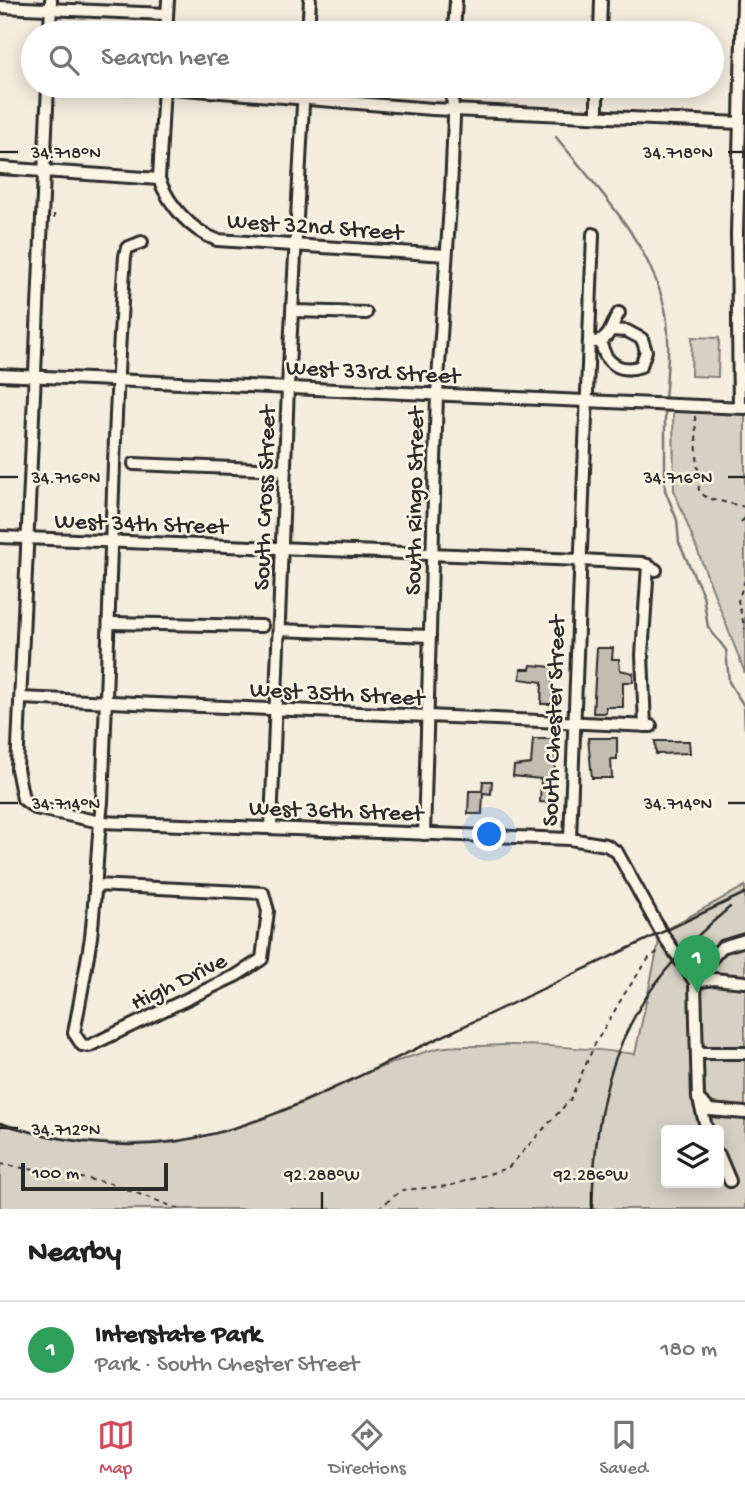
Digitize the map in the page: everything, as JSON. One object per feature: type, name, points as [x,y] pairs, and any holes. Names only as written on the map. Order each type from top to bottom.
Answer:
[{"type":"street","points":[[166,21],[168,0]]},
{"type":"street","points":[[309,21],[310,0]]},
{"type":"street","points":[[455,21],[456,0]]},
{"type":"street","points":[[600,21],[601,0]]},
{"type":"street","points":[[742,408],[740,123],[743,0]]},
{"type":"street","points":[[0,7],[51,4],[166,14]]},
{"type":"street","name":"West 36th Street","points":[[47,98],[17,769],[23,799],[35,808],[100,821],[570,839]]},
{"type":"street","points":[[0,168],[159,179],[163,98]]},
{"type":"street","points":[[291,98],[452,110],[740,123]]},
{"type":"street","name":"South Ringo Street","points":[[424,834],[425,718],[437,394],[446,255],[452,98]]},
{"type":"street","points":[[597,98],[597,116]]},
{"type":"street","name":"South Cross Street","points":[[271,827],[284,470],[303,99]]},
{"type":"street","name":"West 32nd Street","points":[[159,179],[177,210],[204,236],[230,243],[297,243],[446,255]]},
{"type":"street","name":"South Chester Street","points":[[593,234],[572,723],[570,839],[606,845],[617,852],[670,945],[694,980]]},
{"type":"street","points":[[95,885],[125,256],[127,248],[142,242]]},
{"type":"street","points":[[293,311],[366,313]]},
{"type":"street","points":[[611,330],[627,331],[642,339],[646,351],[641,366],[628,369],[611,363],[602,354],[601,342],[611,330],[619,313]]},
{"type":"street","points":[[588,342],[601,342]]},
{"type":"street","name":"West 33rd Street","points":[[0,374],[742,408]]},
{"type":"street","points":[[134,464],[284,470]]},
{"type":"street","name":"West 34th Street","points":[[0,537],[579,560],[652,568],[642,655],[648,726]]},
{"type":"street","points":[[109,622],[262,626]]},
{"type":"street","points":[[279,630],[430,636]]},
{"type":"street","name":"West 35th Street","points":[[21,698],[648,726]]},
{"type":"street","name":"High Drive","points":[[95,885],[258,891],[267,898],[264,953],[252,967],[89,1046],[77,1039],[74,1033],[90,937],[95,885]]},
{"type":"street","points":[[706,1125],[697,1091],[694,980],[722,947],[745,940]]},
{"type":"street","points":[[694,980],[745,982]]},
{"type":"street","points":[[697,1053],[745,1053]]},
{"type":"street","points":[[701,1104],[710,1110],[745,1113]]},
{"type":"street","points":[[724,1167],[730,1181]]},
{"type":"path","points":[[695,415],[699,491],[707,498],[745,507]]},
{"type":"path","points":[[741,522],[745,518]]},
{"type":"path","points":[[745,580],[738,601],[745,629]]},
{"type":"path","points":[[738,601],[745,602]]},
{"type":"path","points":[[378,1209],[402,1190],[449,1186],[508,1168],[570,1100],[595,1044],[625,993],[649,958],[670,945]]},
{"type":"path","points":[[0,1164],[110,1183],[179,1209]]},
{"type":"shaded area","points":[[692,337],[719,338],[718,377],[691,376]]},
{"type":"shaded area","points":[[673,404],[745,408],[745,673],[674,490]]},
{"type":"shaded area","points":[[745,886],[745,1209],[0,1209],[0,1123],[66,1139],[100,1143],[167,1142],[200,1137],[266,1117],[394,1062],[444,1047],[539,1046],[635,1054],[661,932]]},
{"type":"building","points":[[597,648],[613,648],[612,659],[619,659],[620,670],[633,673],[633,682],[623,682],[623,707],[606,707],[606,713],[593,713]]},
{"type":"building","points":[[531,665],[552,667],[552,704],[541,704],[542,682],[520,679],[521,669],[530,669]]},
{"type":"building","points":[[588,738],[617,738],[617,759],[611,759],[612,778],[592,778]]},
{"type":"building","points":[[533,739],[557,739],[552,803],[540,802],[541,779],[513,776],[514,766],[531,764]]},
{"type":"building","points":[[655,741],[689,741],[690,753],[656,754]]},
{"type":"building","points":[[483,781],[492,781],[491,794],[483,793],[482,814],[468,814],[469,791],[482,791]]},
{"type":"waterway","points":[[556,137],[621,217],[657,284],[665,309],[668,332],[665,401]]},
{"type":"waterway","points":[[665,408],[665,490],[677,520],[679,543],[703,595],[708,627],[726,650],[729,682],[744,706],[745,728]]},
{"type":"railway","points":[[0,1123],[64,1139],[129,1145],[173,1142],[238,1127],[302,1103],[745,893]]},
{"type":"railway","points":[[592,1209],[600,1117],[609,1077],[623,1040],[641,1006],[664,972],[730,907]]},
{"type":"place","name":"Interstate Park","points":[[697,993]]}]
